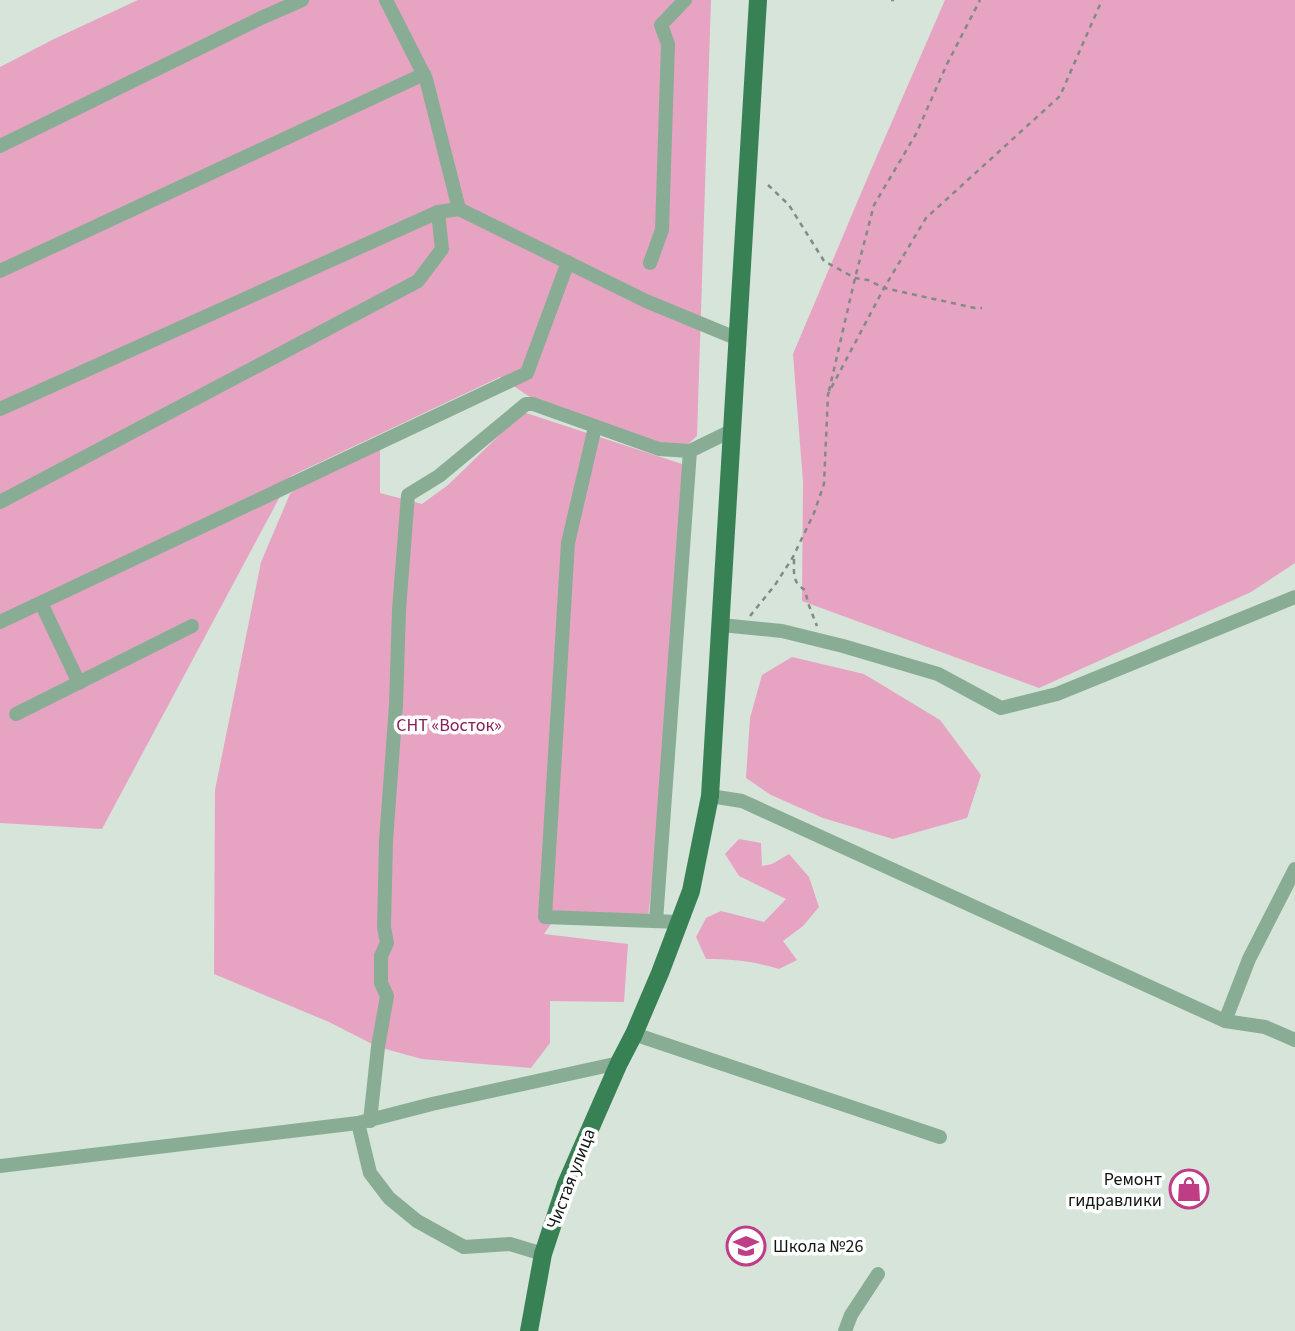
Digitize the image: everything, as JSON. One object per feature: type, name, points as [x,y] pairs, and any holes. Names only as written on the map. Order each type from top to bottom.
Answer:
[{"type":"main road","name":"Чистая улица","points":[[529,1331],[543,1254],[566,1184],[634,1034],[691,891],[710,796],[758,0]]},
{"type":"street","points":[[0,146],[302,0]]},
{"type":"street","points":[[386,0],[424,74],[459,209]]},
{"type":"street","points":[[650,263],[662,230],[668,44],[661,25],[685,0]]},
{"type":"street","points":[[0,271],[424,74]]},
{"type":"street","points":[[0,409],[438,212],[459,209],[646,301],[738,339]]},
{"type":"street","points":[[0,502],[418,281],[442,249],[438,212]]},
{"type":"street","points":[[0,622],[527,373],[568,262]]},
{"type":"street","points":[[543,1254],[510,1244],[464,1247],[417,1221],[388,1198],[370,1174],[364,1122],[387,996],[381,983],[381,956],[387,943],[384,926],[386,842],[408,495],[439,476],[526,404],[533,404],[659,449],[690,451],[733,430]]},
{"type":"street","points":[[595,427],[568,543],[545,918],[679,922]]},
{"type":"street","points":[[656,921],[690,451]]},
{"type":"street","points":[[721,625],[782,631],[938,674],[1001,708],[1057,694],[1295,597]]},
{"type":"street","points":[[41,603],[79,683]]},
{"type":"street","points":[[16,714],[192,626]]},
{"type":"street","points":[[710,796],[743,801],[1225,1021],[1265,1027],[1295,1040]]},
{"type":"street","points":[[1225,1021],[1250,959],[1295,869]]},
{"type":"street","points":[[634,1034],[940,1137]]},
{"type":"street","points":[[0,1166],[364,1122],[432,1104],[619,1063]]},
{"type":"street","points":[[845,1331],[851,1315],[878,1274]]},
{"type":"path","points":[[742,626],[793,557],[814,513],[824,484],[828,394],[874,205],[916,134],[947,64],[980,0]]},
{"type":"path","points":[[828,394],[884,288],[926,218],[1060,96],[1102,0]]},
{"type":"path","points":[[768,185],[789,205],[824,261],[855,278],[869,279],[884,288],[982,308]]},
{"type":"path","points":[[793,557],[794,577],[797,585],[805,590],[818,628],[817,640]]},
{"type":"green space","points":[[138,0],[711,0],[697,436],[683,449],[653,447],[530,397],[500,377],[291,476],[102,829],[0,823],[0,67]]},
{"type":"green space","points":[[945,0],[1295,0],[1295,563],[1251,592],[1039,688],[802,601],[803,482],[793,354]]},
{"type":"green space","name":"СНТ «Восток»","points":[[523,412],[685,465],[659,831],[648,917],[560,911],[544,934],[628,944],[624,1002],[550,1001],[550,1043],[531,1068],[422,1059],[378,1047],[329,1022],[214,974],[215,790],[261,562],[290,494],[309,479],[380,447],[380,493],[422,504],[448,485]]},
{"type":"green space","points":[[792,657],[864,674],[940,720],[981,775],[967,818],[893,839],[823,818],[771,795],[746,778],[750,718],[762,675]]},
{"type":"green space","points":[[739,839],[761,843],[762,866],[772,864],[789,854],[809,877],[819,907],[803,926],[783,941],[797,960],[779,969],[742,961],[706,959],[696,937],[706,918],[721,911],[764,922],[786,899],[739,876],[725,854]]},
{"type":"place","name":"Ремонт гидравлики","points":[[1189,1189]]},
{"type":"place","name":"Школа №26","points":[[746,1246]]}]
